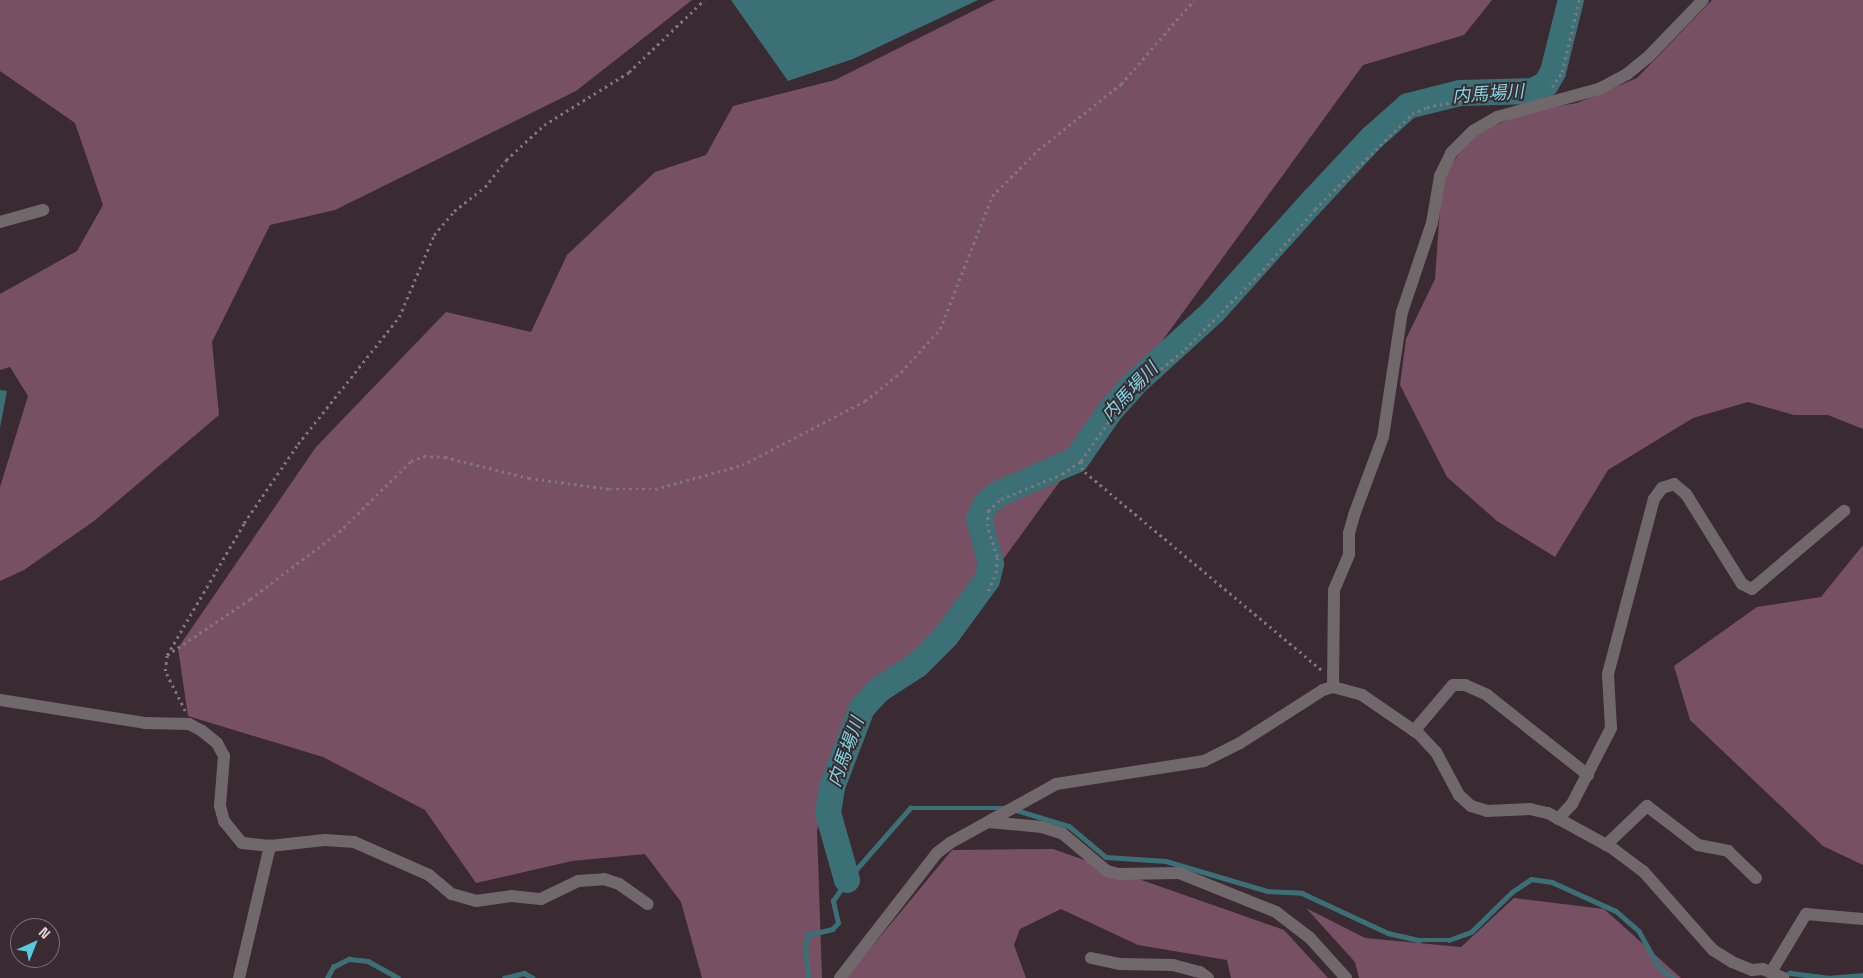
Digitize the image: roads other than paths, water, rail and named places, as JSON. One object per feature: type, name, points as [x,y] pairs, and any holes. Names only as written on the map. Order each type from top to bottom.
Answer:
[{"type":"street","points":[[1333,684],[1334,590],[1349,554],[1348,533],[1383,437],[1402,312],[1432,223],[1440,176],[1451,153],[1472,131],[1497,117],[1599,89],[1627,74],[1703,0]]},
{"type":"street","points":[[0,222],[43,210]]},
{"type":"street","points":[[1558,818],[1572,804],[1611,728],[1608,674],[1654,499],[1662,488],[1674,484],[1686,494],[1742,584],[1752,589],[1844,511]]},
{"type":"street","points":[[1333,684],[1362,695],[1414,731],[1436,752],[1459,794],[1471,806],[1487,811],[1530,809],[1558,818],[1606,845],[1642,871],[1713,950],[1752,970],[1776,974],[1806,914],[1863,919]]},
{"type":"street","points":[[840,978],[937,853],[1020,802],[1056,784],[1204,761],[1240,743],[1333,684]]},
{"type":"street","points":[[1414,731],[1453,685],[1466,685],[1488,695],[1588,775]]},
{"type":"street","points":[[0,700],[146,723],[189,724],[217,743],[224,756],[220,806],[232,834],[242,843],[270,846],[325,840],[354,842],[430,875],[452,894],[476,901],[511,896],[541,899],[578,881],[604,878],[619,884],[648,904]]},
{"type":"street","points":[[1606,845],[1647,806],[1698,845],[1728,851],[1756,878]]},
{"type":"street","points":[[988,822],[1042,827],[1063,834],[1112,872],[1179,873],[1276,912],[1310,938],[1346,978]]},
{"type":"street","points":[[239,978],[270,846]]},
{"type":"street","points":[[1091,958],[1120,964],[1173,965],[1200,972],[1208,978]]},
{"type":"water","points":[[731,0],[978,0],[853,59],[788,81]]},
{"type":"water","points":[[0,390],[7,391],[0,428]]},
{"type":"waterway","name":"内馬場川","points":[[847,880],[828,813],[832,787],[862,708],[880,689],[917,665],[946,636],[987,580],[991,564],[979,519],[986,504],[998,494],[1076,460],[1110,411],[1134,384],[1213,312],[1372,138],[1408,106],[1460,93],[1533,91],[1546,84],[1553,72],[1571,0]]},
{"type":"waterway","points":[[808,978],[805,949],[807,935],[832,929],[838,923],[833,901],[847,880],[910,808],[1006,808]]},
{"type":"waterway","points":[[1016,810],[1069,826],[1106,857],[1166,861],[1267,891],[1302,893],[1388,933],[1419,940],[1449,940],[1471,932],[1512,892],[1531,879],[1552,882],[1616,911],[1639,931],[1659,967],[1673,978]]},
{"type":"waterway","points":[[327,978],[333,967],[349,959],[368,961],[399,978]]},
{"type":"waterway","points":[[504,978],[524,973],[533,978]]},
{"type":"waterway","points":[[1783,976],[1790,973],[1828,978],[1863,975]]}]
